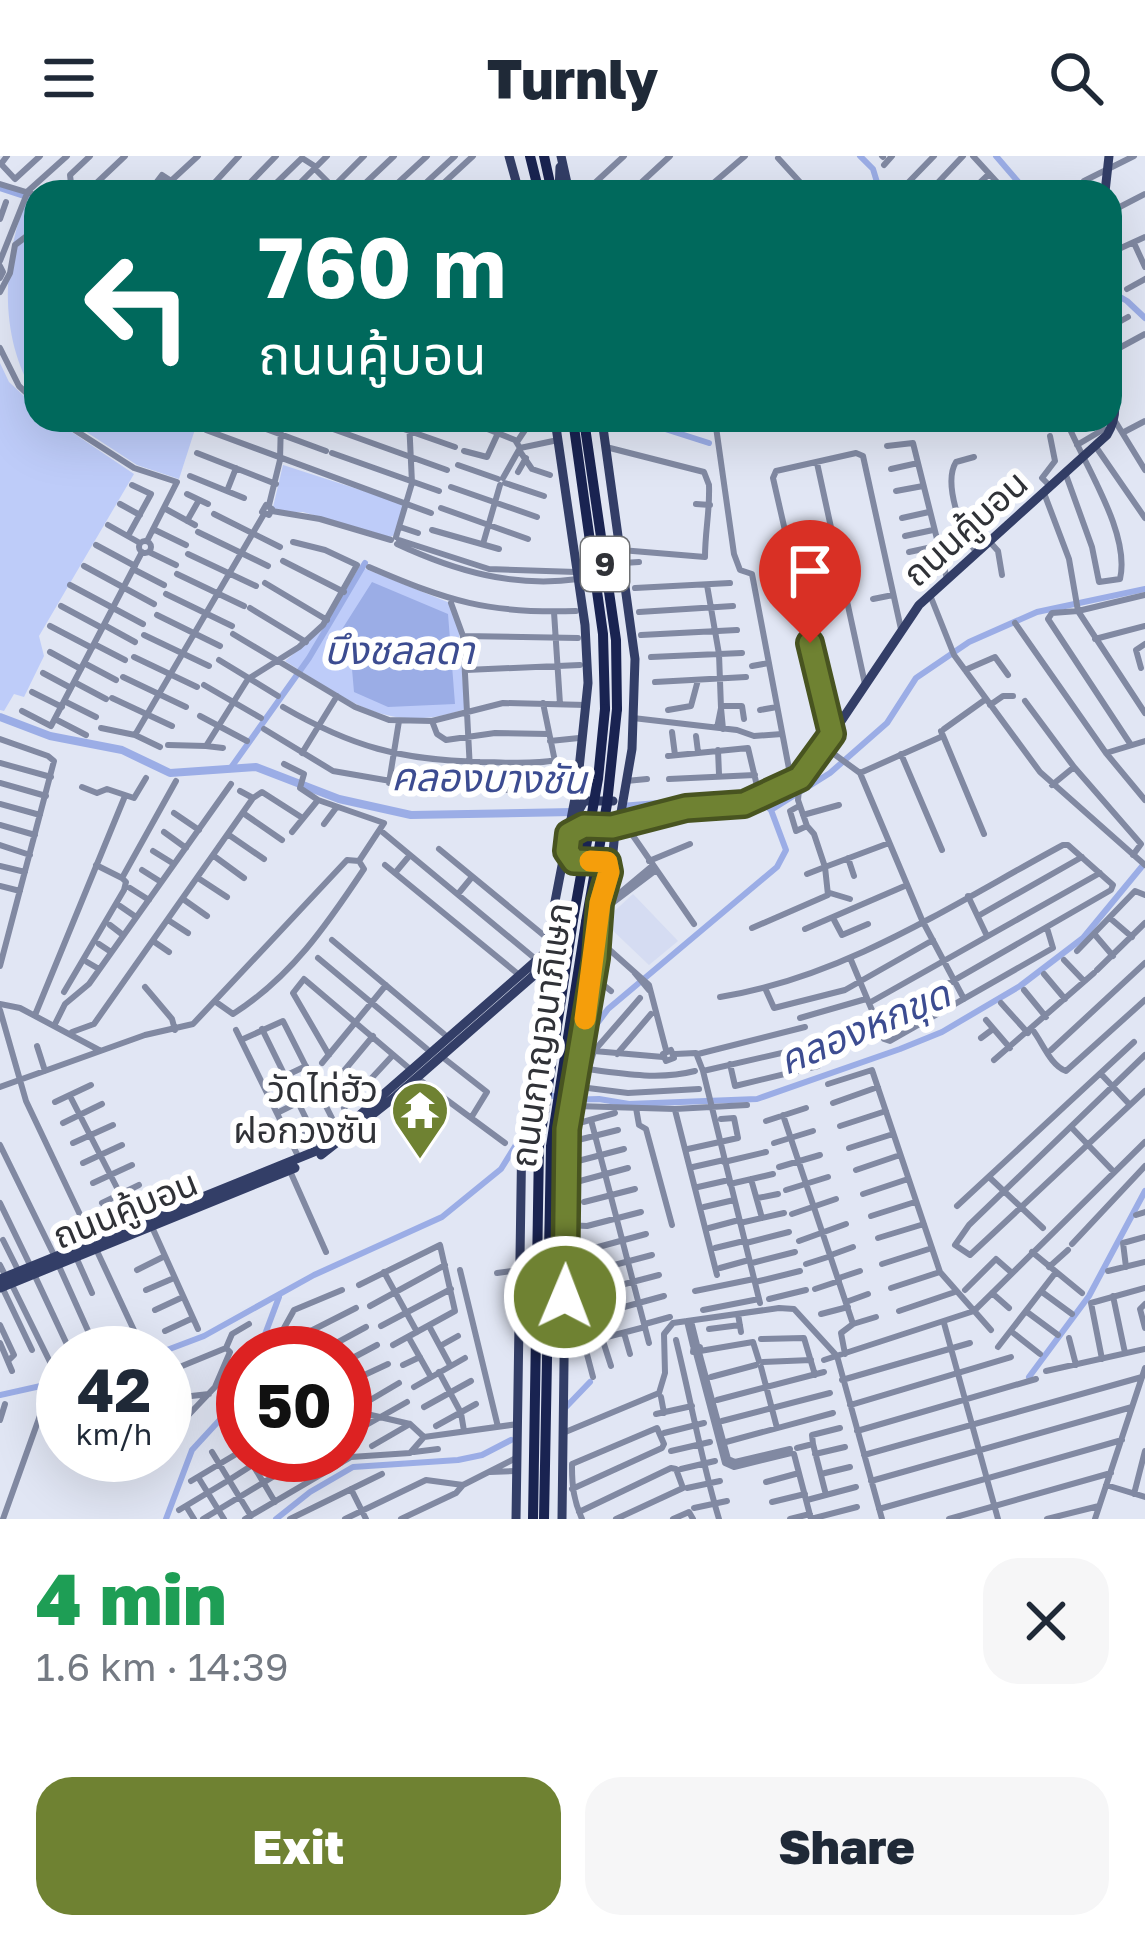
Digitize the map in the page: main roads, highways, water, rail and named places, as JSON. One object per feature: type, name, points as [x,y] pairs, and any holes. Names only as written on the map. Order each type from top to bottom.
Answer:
[{"type":"highway","name":"ถนนกาญจนาภิเษก","points":[[533,1519],[545,1146],[579,921],[615,754],[575,432]]},
{"type":"highway","name":"ถนนกาญจนาภิเษก","points":[[586,432],[616,640],[611,709]]},
{"type":"highway","name":"ถนนกาญจนาภิเษก","points":[[544,1519],[545,1146]]},
{"type":"main road","points":[[557,432],[587,653],[590,722],[585,768],[577,788],[582,797],[579,812]]},
{"type":"main road","points":[[562,1519],[566,1225],[572,1159],[567,1129],[633,718],[634,659],[604,432]]},
{"type":"main road","name":"ถนนคู้บอน","points":[[246,1185],[290,1171],[337,1146],[524,979],[552,945],[571,856],[569,834],[579,812],[619,826],[677,814],[738,810],[798,781],[929,595],[1066,475],[1107,432]]},
{"type":"main road","points":[[585,768],[625,774]]},
{"type":"main road","points":[[579,812],[623,800]]},
{"type":"main road","points":[[571,856],[610,860]]},
{"type":"main road","points":[[596,958],[605,903]]},
{"type":"main road","points":[[516,1519],[511,1466],[518,1424],[520,1177],[526,1092],[552,945]]},
{"type":"main road","points":[[538,963],[548,980]]},
{"type":"main road","points":[[536,1036],[541,993],[538,963]]},
{"type":"main road","name":"ถนนคู้บอน","points":[[4,1283],[246,1185],[321,1149],[524,979]]},
{"type":"main road","points":[[524,979],[541,993]]},
{"type":"main road","name":"ถนนคู้บอน","points":[[57,1261],[95,1246]]},
{"type":"main road","name":"ถนนคู้บอน","points":[[4,1283],[19,1272],[33,1270]]},
{"type":"water","name":"บึงชลลดา","points":[[372,582],[448,614],[455,704],[388,707],[354,692],[352,669],[332,645]]},
{"type":"waterway","points":[[860,156],[876,180]]},
{"type":"waterway","points":[[996,156],[1017,180]]},
{"type":"waterway","points":[[0,188],[24,196]]},
{"type":"waterway","points":[[1122,298],[1145,318]]},
{"type":"waterway","points":[[675,432],[709,443]]},
{"type":"waterway","points":[[230,769],[309,658],[365,563]]},
{"type":"waterway","points":[[771,810],[830,773],[887,723],[916,678],[969,642],[1037,612],[1145,589]]},
{"type":"waterway","name":"คลองบางชัน","points":[[0,717],[50,736],[122,750],[170,773],[256,767],[339,799],[411,815],[573,812]]},
{"type":"waterway","points":[[566,1065],[608,1009],[777,867],[786,850],[771,810],[755,795],[621,806]]},
{"type":"waterway","name":"คลองหกขุด","points":[[547,1094],[565,1100],[629,1104],[757,1099],[900,1049],[942,1032],[1020,986],[1083,938],[1144,864]]},
{"type":"waterway","points":[[192,1341],[314,1275],[442,1217],[501,1169],[543,1101]]},
{"type":"waterway","points":[[1029,1377],[1089,1296],[1145,1191]]},
{"type":"waterway","points":[[268,1326],[279,1297]]},
{"type":"waterway","points":[[566,1407],[590,1382]]},
{"type":"waterway","points":[[0,1395],[36,1387]]},
{"type":"waterway","points":[[166,1519],[192,1450],[216,1424]]},
{"type":"waterway","points":[[276,1519],[353,1467],[458,1460],[482,1455],[511,1440]]},
{"type":"place","name":"วัดไท่ฮัว ฝอกวงซัน","points":[[420,1161]]}]
